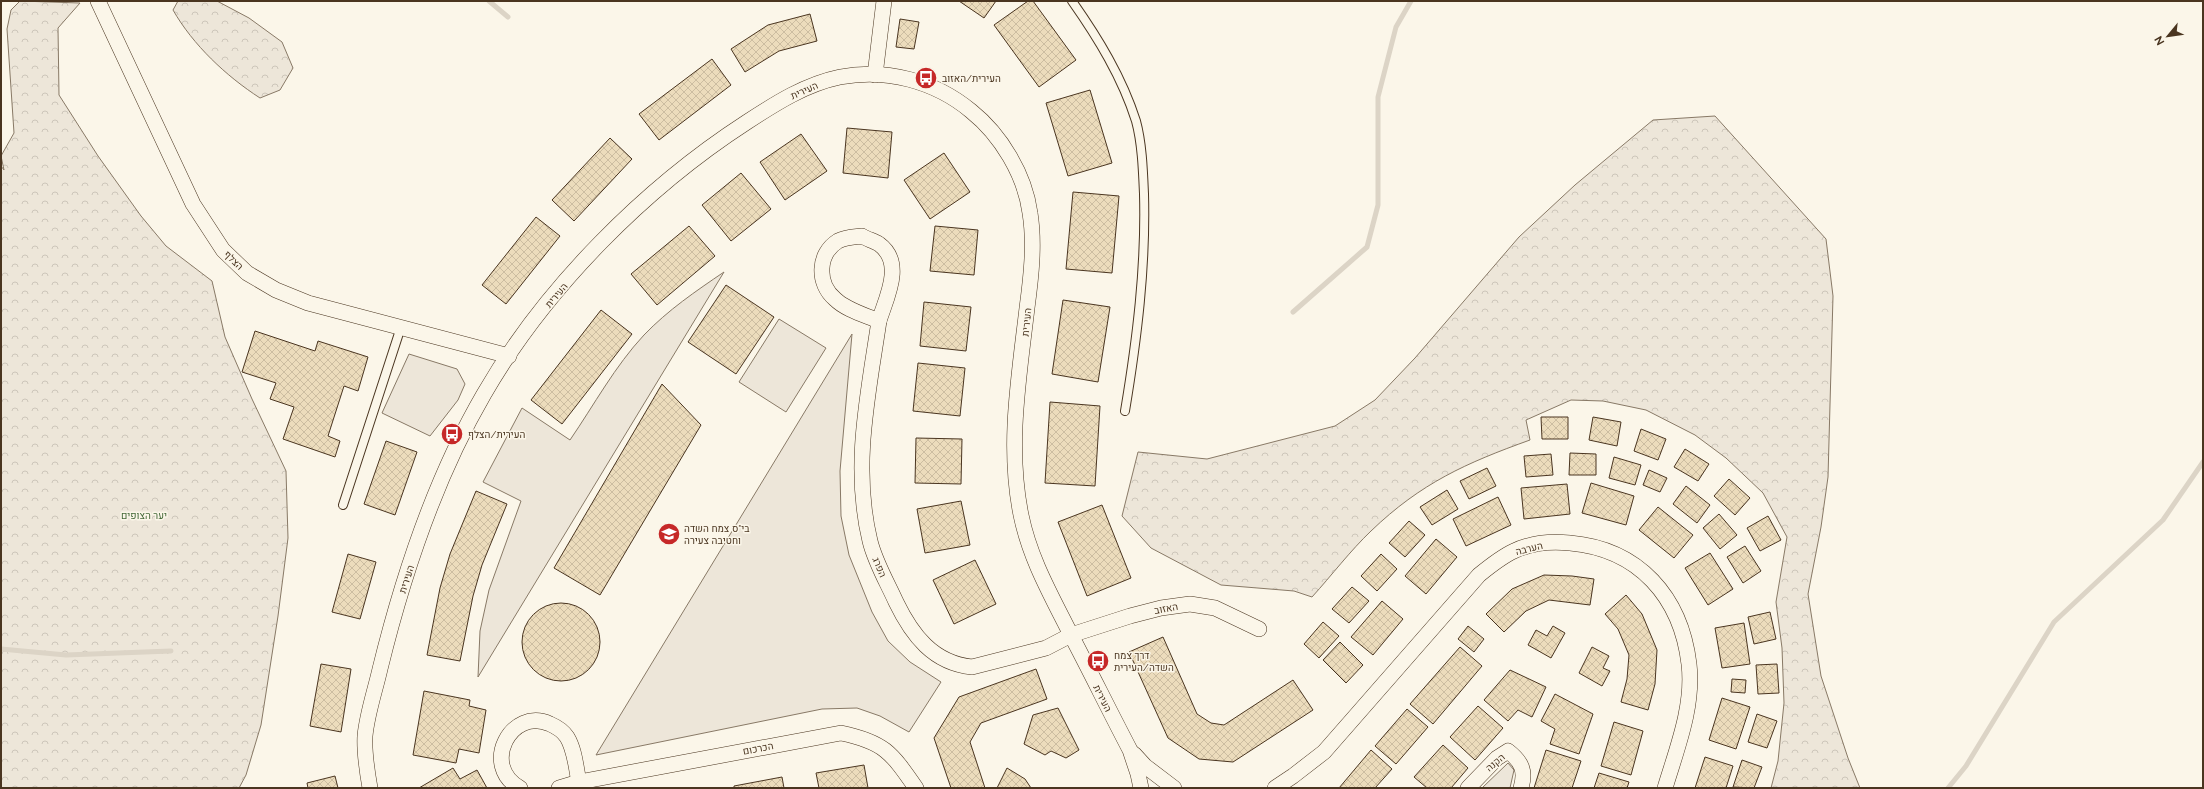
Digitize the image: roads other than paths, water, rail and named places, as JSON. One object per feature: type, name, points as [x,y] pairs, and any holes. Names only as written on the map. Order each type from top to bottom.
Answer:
[{"type":"street","name":"הצלף","points":[[98,1],[193,204],[223,250],[248,273],[291,297],[509,356]]},
{"type":"street","points":[[875,75],[884,1]]},
{"type":"street","name":"העירית","points":[[370,788],[365,736],[388,635],[405,580],[430,512],[465,430],[485,392],[509,356],[556,292],[652,193],[687,165],[724,137],[791,95],[819,83],[844,76],[875,75],[918,82],[970,110],[986,126],[1017,169],[1030,211],[1032,235],[1028,302],[1015,419],[1014,458],[1016,486],[1029,549],[1045,587],[1130,750],[1141,788]]},
{"type":"street","name":"הפרג","points":[[879,321],[836,301],[827,292],[822,280],[823,261],[829,250],[838,241],[850,237],[862,236],[879,244],[887,252],[892,264],[892,279],[879,321],[862,437],[860,468],[863,505],[870,542],[879,566],[905,621],[916,638],[930,649],[948,661],[962,666],[972,667],[1046,648],[1071,635]]},
{"type":"street","name":"הערבה","points":[[1275,788],[1324,752],[1479,575],[1499,559],[1515,551],[1536,544],[1562,542],[1585,544],[1610,551],[1628,559],[1646,572],[1675,613],[1684,639],[1690,688],[1684,720],[1665,788]]},
{"type":"street","name":"האזוב","points":[[1071,635],[1155,609],[1190,604],[1215,608],[1259,629]]},
{"type":"street","points":[[520,788],[506,776],[502,764],[501,752],[505,740],[513,730],[523,724],[535,721],[546,722],[557,727],[566,736],[572,748],[579,782]]},
{"type":"street","name":"הכרכום","points":[[559,788],[579,782],[841,733],[866,738],[886,750],[916,788]]},
{"type":"street","name":"העירית","points":[[1130,750],[1144,766],[1174,788]]},
{"type":"street","name":"הקנה","points":[[1468,788],[1497,758],[1508,751],[1519,759],[1524,768],[1521,788]]},
{"type":"lane","points":[[1072,1],[1091,28],[1116,71],[1136,122],[1143,172],[1145,232],[1142,287],[1125,411]]},
{"type":"lane","points":[[343,505],[401,328]]},
{"type":"waterway","points":[[489,1],[508,17]]},
{"type":"waterway","points":[[1293,312],[1367,247],[1378,205],[1378,97],[1396,27],[1411,1]]},
{"type":"waterway","points":[[1948,788],[1966,766],[2054,622],[2163,520],[2203,462]]},
{"type":"waterway","points":[[1,649],[66,655],[171,651]]},
{"type":"place","name":"העירית/האזוב","points":[[926,78]]},
{"type":"place","name":"העירית/הצלף","points":[[452,434]]},
{"type":"place","name":"בי\"ס צמח השדה וחטיבה צעירה","points":[[669,534]]},
{"type":"place","name":"דרך צמח השדה/העירית","points":[[1098,661]]},
{"type":"park label","name":"יער הצופים","points":[[144,515]]}]
